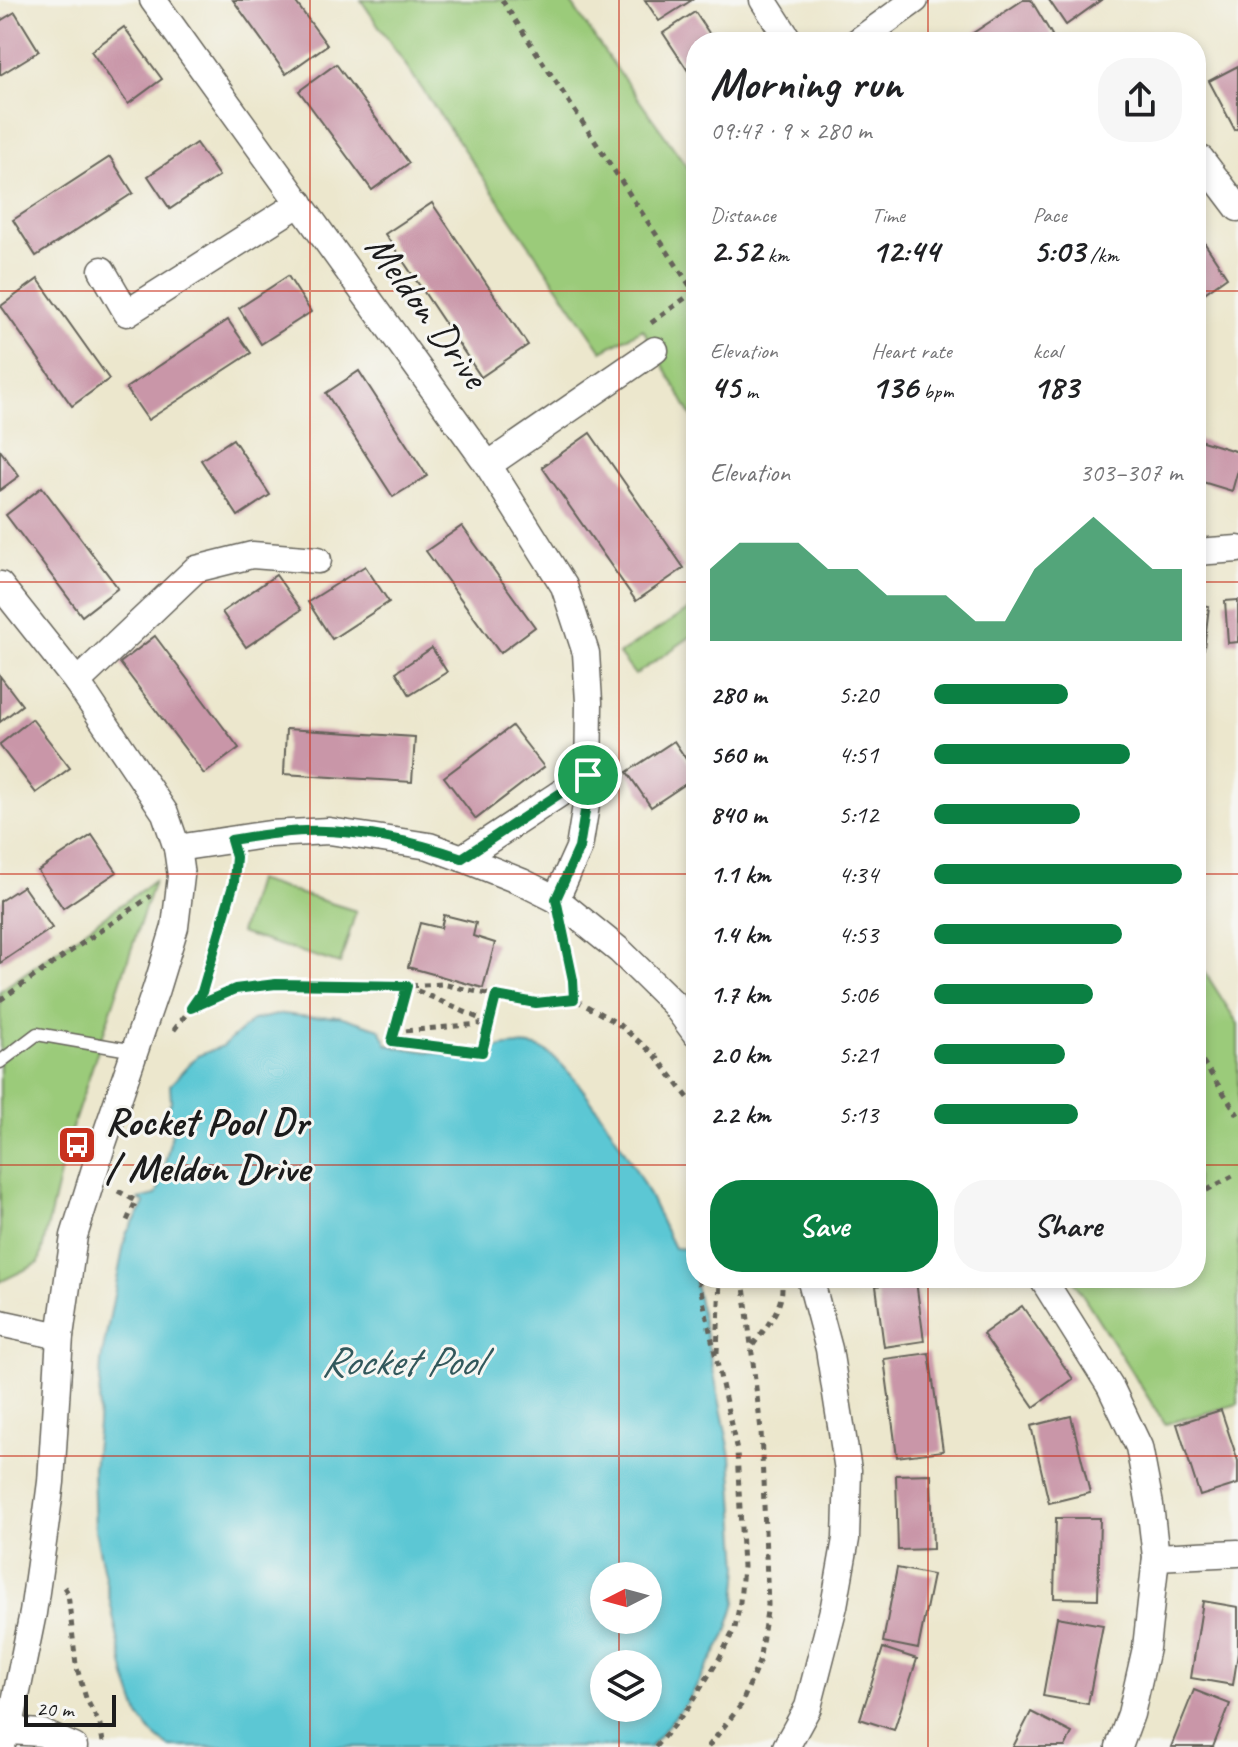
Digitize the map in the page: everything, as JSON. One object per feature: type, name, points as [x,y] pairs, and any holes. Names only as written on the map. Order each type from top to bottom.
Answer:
[{"type":"street","name":"Meldon Drive","points":[[153,0],[488,465],[564,586],[586,653],[588,793],[579,848],[556,899]]},
{"type":"street","points":[[763,0],[784,32]]},
{"type":"street","points":[[871,32],[915,0]]},
{"type":"street","points":[[1206,166],[1238,208]]},
{"type":"street","points":[[102,270],[127,313],[300,203]]},
{"type":"street","points":[[488,465],[655,350]]},
{"type":"street","points":[[1206,551],[1238,549]]},
{"type":"street","points":[[77,682],[196,569],[252,555],[318,560]]},
{"type":"street","points":[[0,585],[77,682],[165,813],[177,848],[181,876],[175,927],[74,1236],[60,1336],[51,1482],[33,1613],[4,1739],[42,1733],[74,1747]]},
{"type":"street","points":[[462,858],[588,775]]},
{"type":"street","points":[[177,848],[270,834],[329,831],[429,846],[522,882],[556,899],[620,951],[674,1004],[686,1020]]},
{"type":"street","points":[[786,1747],[808,1707],[834,1606],[846,1539],[848,1470],[829,1349],[813,1288]]},
{"type":"street","points":[[1048,1288],[1110,1386],[1139,1447],[1150,1505],[1156,1557],[1146,1648],[1131,1714],[1119,1747]]},
{"type":"street","points":[[0,1323],[60,1336]]},
{"type":"street","points":[[1156,1557],[1238,1553]]},
{"type":"lane","points":[[0,1062],[37,1034],[135,1051]]},
{"type":"path","points":[[502,0],[686,278]]},
{"type":"path","points":[[655,350],[643,329],[686,298]]},
{"type":"path","points":[[171,1037],[202,992],[234,882],[236,857],[231,840]]},
{"type":"path","points":[[0,1000],[181,876]]},
{"type":"path","points":[[556,899],[574,999]]},
{"type":"path","points":[[191,1008],[235,989],[276,984],[442,984],[536,1003],[574,999],[617,1023],[655,1055],[686,1095]]},
{"type":"path","points":[[407,986],[489,1023]]},
{"type":"path","points":[[407,986],[392,1041],[482,1052],[496,996]]},
{"type":"path","points":[[394,1032],[489,1023]]},
{"type":"path","points":[[1206,1066],[1238,1115]]},
{"type":"path","points":[[1206,1191],[1238,1173]]},
{"type":"path","points":[[112,1204],[118,1191],[136,1201],[125,1225]]},
{"type":"path","points":[[655,1747],[688,1708],[719,1659],[735,1628],[740,1602],[743,1567],[737,1451],[700,1288]]},
{"type":"path","points":[[716,1358],[720,1288]]},
{"type":"path","points":[[708,1747],[741,1705],[747,1691],[759,1662],[768,1605],[761,1430],[744,1288]]},
{"type":"path","points":[[752,1347],[776,1314],[782,1288]]},
{"type":"path","points":[[39,1569],[61,1583],[68,1593],[76,1665],[86,1698],[100,1725],[103,1747]]},
{"type":"green space","points":[[361,0],[569,0],[686,165],[686,406],[643,329],[602,351]]},
{"type":"green space","points":[[686,611],[686,640],[635,675],[619,654]]},
{"type":"green space","points":[[256,880],[356,911],[340,964],[240,933]]},
{"type":"green space","points":[[154,881],[68,1140],[39,1263],[0,1282],[0,991]]},
{"type":"green space","points":[[1206,974],[1238,1024],[1238,1404],[1165,1424],[1078,1288],[1206,1288]]},
{"type":"water","name":"Rocket Pool","points":[[282,1014],[339,1016],[380,1029],[387,1044],[396,1047],[471,1058],[493,1049],[525,1045],[549,1054],[564,1067],[612,1131],[645,1187],[674,1248],[686,1249],[686,1288],[696,1288],[731,1456],[739,1566],[736,1602],[726,1635],[688,1701],[650,1747],[169,1747],[150,1731],[139,1716],[126,1677],[95,1530],[93,1469],[101,1361],[126,1234],[145,1204],[139,1199],[156,1195],[160,1185],[172,1133],[166,1117],[171,1101],[170,1085],[197,1056],[223,1046],[253,1020]]},
{"type":"building","points":[[233,0],[294,0],[327,45],[286,74]]},
{"type":"building","points":[[645,0],[692,0],[659,21]]},
{"type":"building","points":[[1023,0],[1031,0],[1050,32],[975,32]]},
{"type":"building","points":[[1049,0],[1101,0],[1066,25]]},
{"type":"building","points":[[15,12],[39,51],[0,75],[0,21]]},
{"type":"building","points":[[695,12],[708,32],[686,32],[686,68],[663,33]]},
{"type":"building","points":[[124,27],[162,79],[128,104],[91,51]]},
{"type":"building","points":[[336,64],[409,163],[372,190],[299,91]]},
{"type":"building","points":[[1238,66],[1238,128],[1235,130],[1209,81]]},
{"type":"building","points":[[196,143],[219,176],[170,209],[148,176]]},
{"type":"building","points":[[110,157],[133,193],[36,256],[13,220]]},
{"type":"building","points":[[432,203],[528,345],[481,377],[385,234]]},
{"type":"building","points":[[1206,245],[1227,277],[1206,292]]},
{"type":"building","points":[[288,276],[311,312],[261,344],[239,308]]},
{"type":"building","points":[[38,279],[109,379],[72,406],[1,306]]},
{"type":"building","points":[[228,320],[251,353],[148,420],[126,388]]},
{"type":"building","points":[[359,371],[427,476],[393,497],[326,393]]},
{"type":"building","points":[[590,433],[684,568],[636,601],[542,467]]},
{"type":"building","points":[[233,439],[270,495],[238,516],[201,460]]},
{"type":"building","points":[[1206,442],[1238,452],[1238,470],[1232,491],[1206,483]]},
{"type":"building","points":[[0,450],[19,476],[0,490]]},
{"type":"building","points":[[42,487],[118,588],[82,616],[6,515]]},
{"type":"building","points":[[462,526],[535,627],[500,653],[426,551]]},
{"type":"building","points":[[365,566],[389,602],[332,639],[308,602]]},
{"type":"building","points":[[276,575],[301,610],[246,647],[222,612]]},
{"type":"building","points":[[1238,600],[1238,642],[1228,643],[1225,601]]},
{"type":"building","points":[[155,636],[239,748],[204,774],[120,663]]},
{"type":"building","points":[[432,648],[447,672],[410,695],[396,672]]},
{"type":"building","points":[[0,676],[22,705],[0,722]]},
{"type":"building","points":[[32,719],[70,768],[36,793],[0,746]]},
{"type":"building","points":[[512,726],[544,767],[476,819],[444,777]]},
{"type":"building","points":[[286,729],[415,737],[412,782],[284,774]]},
{"type":"building","points":[[674,741],[686,759],[686,784],[651,807],[627,772]]},
{"type":"building","points":[[92,835],[117,872],[63,908],[38,871]]},
{"type":"building","points":[[23,886],[52,928],[0,963],[0,901]]},
{"type":"building","points":[[444,915],[476,923],[473,936],[495,943],[483,988],[408,967],[420,923],[441,928]]},
{"type":"building","points":[[876,1288],[917,1288],[924,1341],[884,1347]]},
{"type":"building","points":[[1022,1306],[1073,1379],[1034,1407],[983,1334]]},
{"type":"building","points":[[929,1353],[943,1451],[897,1457],[884,1359]]},
{"type":"building","points":[[1221,1410],[1238,1461],[1238,1484],[1200,1496],[1177,1424]]},
{"type":"building","points":[[1071,1416],[1090,1493],[1049,1503],[1031,1426]]},
{"type":"building","points":[[931,1474],[933,1549],[898,1550],[896,1475]]},
{"type":"building","points":[[1056,1518],[1100,1518],[1098,1599],[1054,1598]]},
{"type":"building","points":[[897,1568],[933,1575],[918,1649],[883,1642]]},
{"type":"building","points":[[1203,1601],[1238,1607],[1238,1653],[1233,1685],[1191,1678]]},
{"type":"building","points":[[1057,1617],[1103,1625],[1088,1704],[1043,1696]]},
{"type":"building","points":[[883,1648],[917,1659],[894,1730],[860,1719]]},
{"type":"building","points":[[1194,1690],[1230,1704],[1213,1747],[1171,1747]]},
{"type":"building","points":[[1031,1712],[1072,1733],[1065,1747],[1013,1747]]},
{"type":"place","name":"Rocket Pool Dr / Meldon Drive","points":[[77,1145]]},
{"type":"route","points":[[588,775],[579,848],[556,899],[574,999],[536,1003],[496,996],[482,1052],[392,1041],[407,986],[276,984],[235,989],[191,1008],[202,992],[234,882],[236,857],[231,840],[302,831],[329,831],[429,846],[462,858],[588,775]]}]
